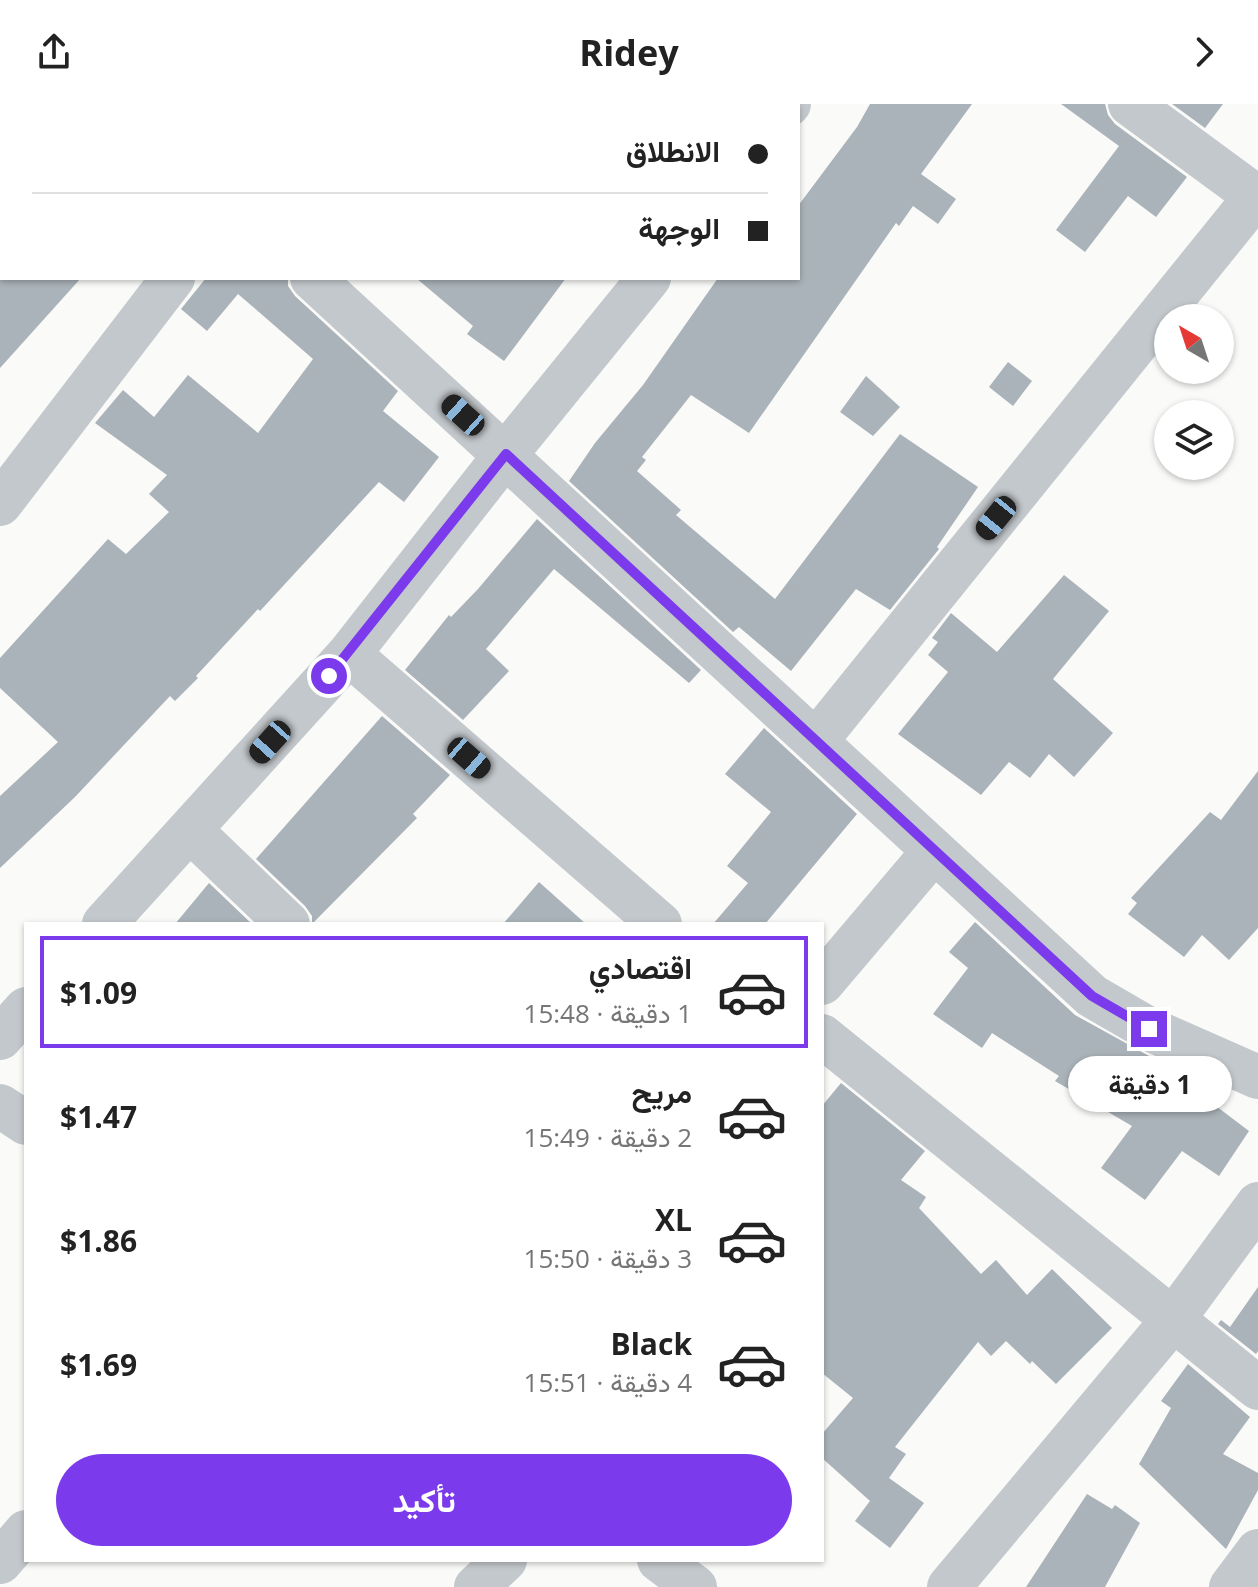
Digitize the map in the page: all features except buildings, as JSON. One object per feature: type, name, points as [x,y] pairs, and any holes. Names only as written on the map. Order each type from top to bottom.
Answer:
[{"type":"street","points":[[816,741],[1257,197],[1140,107]]},
{"type":"street","points":[[0,504],[171,280]]},
{"type":"street","points":[[314,280],[1092,996],[1149,1029],[1255,1071]]},
{"type":"street","points":[[106,922],[349,654],[647,280]]},
{"type":"street","points":[[349,654],[658,922]]},
{"type":"street","points":[[190,830],[286,922]]},
{"type":"street","points":[[824,981],[934,851]]},
{"type":"street","points":[[0,1038],[24,1011]]},
{"type":"street","points":[[824,1038],[1258,1388]]},
{"type":"street","points":[[0,1106],[24,1122]]},
{"type":"street","points":[[949,1587],[1172,1321],[1258,1204]]},
{"type":"street","points":[[0,1562],[24,1534]]},
{"type":"street","points":[[1231,1587],[1258,1551]]},
{"type":"street","points":[[476,1587],[503,1562]]},
{"type":"street","points":[[662,1562],[694,1587]]},
{"type":"route","points":[[329,676],[506,454],[1092,996],[1149,1029]]}]
